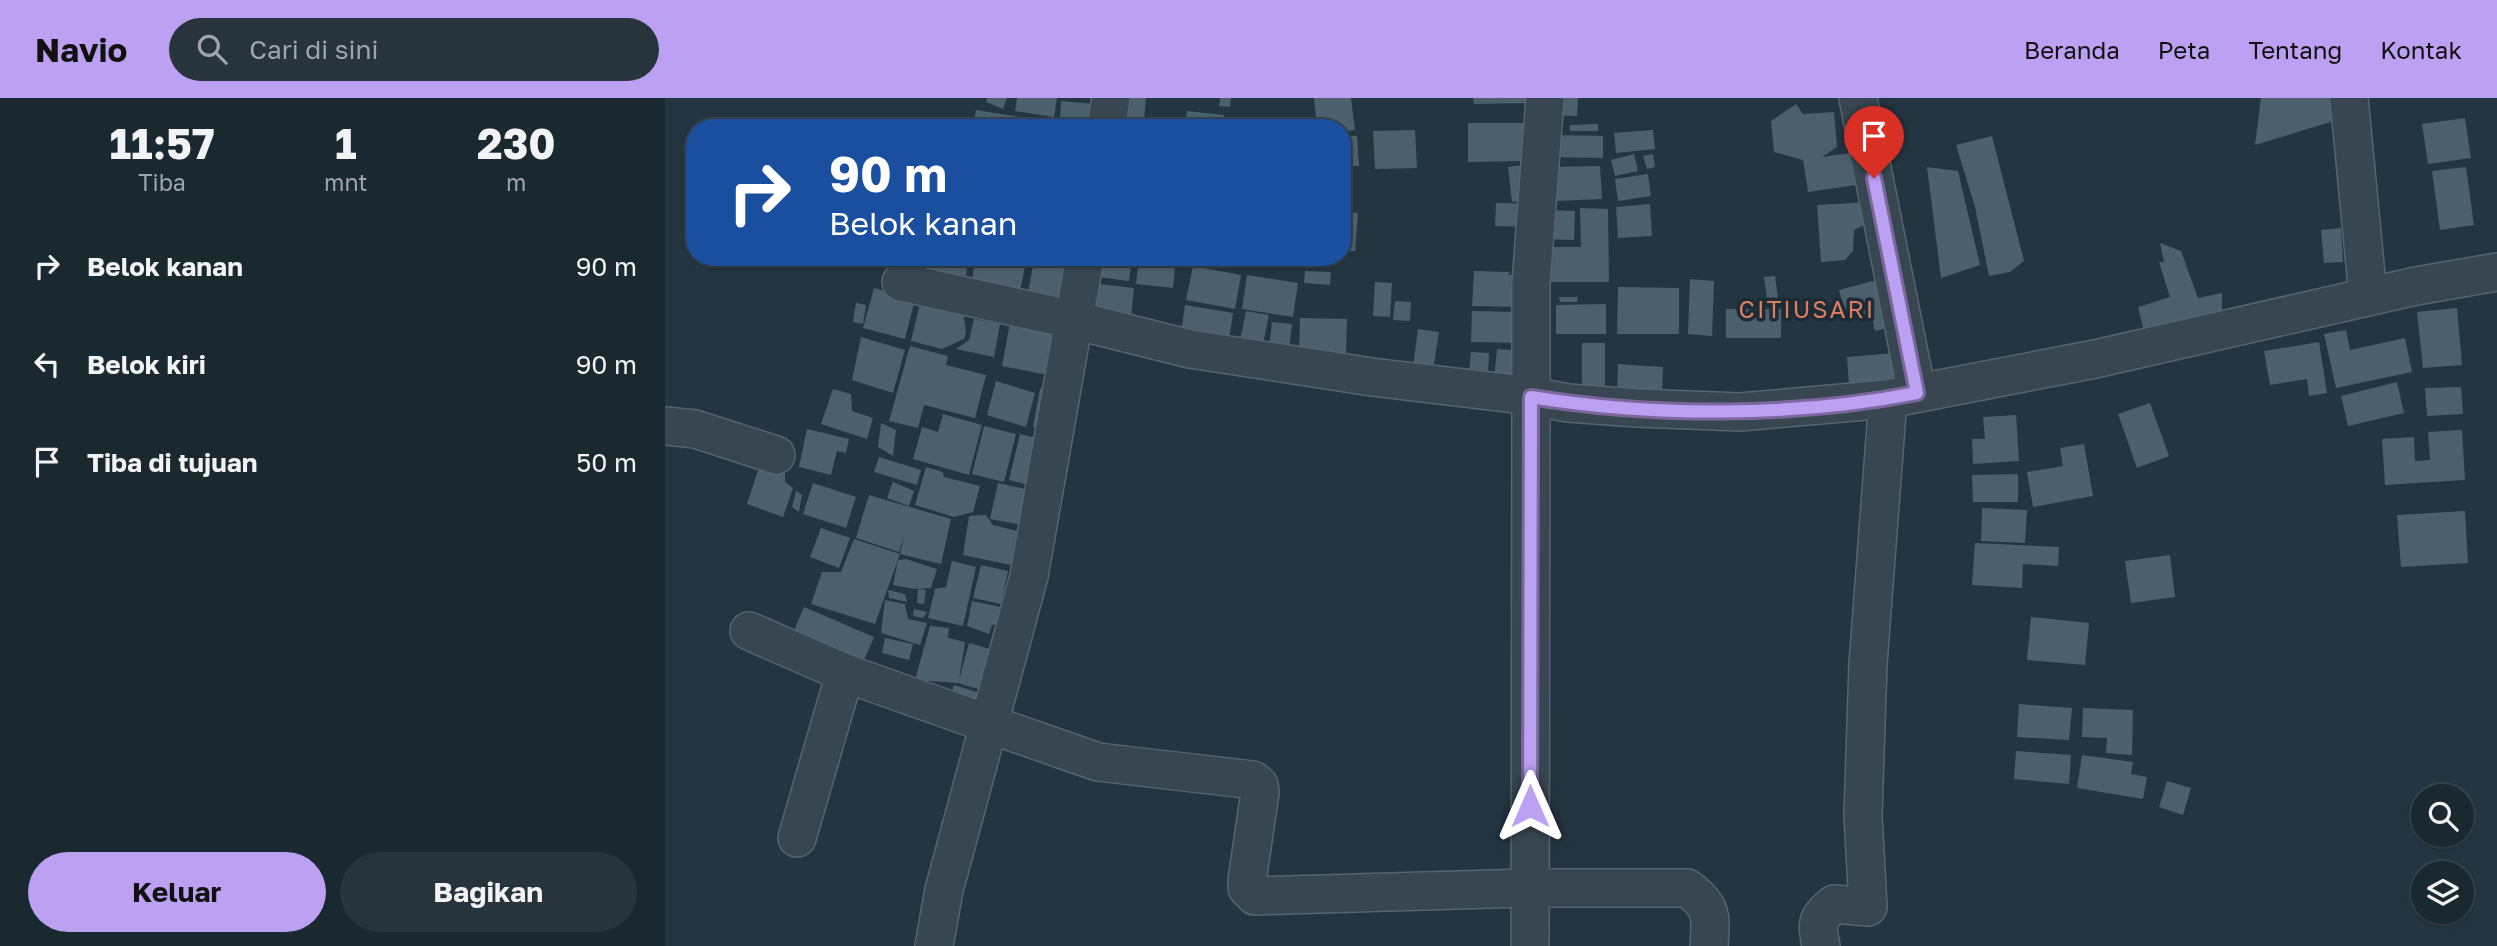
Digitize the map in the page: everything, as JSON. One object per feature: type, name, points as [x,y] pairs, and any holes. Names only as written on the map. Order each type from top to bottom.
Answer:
[{"type":"street","points":[[1108,119],[1111,98]]},
{"type":"street","points":[[1530,946],[1531,284],[1545,98]]},
{"type":"street","points":[[1821,946],[1817,923],[1822,914],[1834,904],[1868,907],[1863,815],[1868,664],[1903,396],[1858,98]]},
{"type":"street","points":[[2349,98],[2368,296]]},
{"type":"street","points":[[934,946],[944,890],[1029,576],[1084,266]]},
{"type":"street","points":[[901,282],[1075,320],[1190,349],[1569,403],[1740,412],[1903,396],[2095,359],[2368,296],[2497,272]]},
{"type":"street","points":[[665,426],[695,429],[776,455]]},
{"type":"street","points":[[749,631],[845,673],[1098,762],[1253,780],[1259,785],[1260,792],[1247,888],[1255,896],[1530,888],[1688,888],[1704,900],[1711,920],[1709,946]]},
{"type":"street","points":[[797,838],[845,673]]},
{"type":"building","points":[[987,98],[1007,98],[1003,109],[986,102]]},
{"type":"building","points":[[1017,98],[1057,98],[1054,117],[1015,111]]},
{"type":"building","points":[[1120,98],[1146,98],[1144,119],[1119,117]]},
{"type":"building","points":[[1220,98],[1231,98],[1230,107],[1219,106]]},
{"type":"building","points":[[1314,98],[1351,98],[1355,130],[1351,131],[1351,119],[1316,119]]},
{"type":"building","points":[[1473,98],[1525,98],[1525,103],[1474,104]]},
{"type":"building","points":[[1545,98],[1578,98],[1577,116],[1544,115]]},
{"type":"building","points":[[2261,98],[2333,98],[2334,121],[2255,145]]},
{"type":"building","points":[[1061,101],[1105,105],[1104,119],[1060,119]]},
{"type":"building","points":[[1796,104],[1803,114],[1834,112],[1837,147],[1822,157],[1858,152],[1863,184],[1808,192],[1803,160],[1774,152],[1771,121]]},
{"type":"building","points":[[976,110],[1019,117],[1019,119],[974,119]]},
{"type":"building","points":[[1187,111],[1224,115],[1224,119],[1186,119]]},
{"type":"building","points":[[1228,117],[1262,119],[1228,119]]},
{"type":"building","points":[[2465,118],[2471,158],[2428,164],[2422,124]]},
{"type":"building","points":[[1468,123],[1530,123],[1530,161],[1468,162]]},
{"type":"building","points":[[1598,124],[1598,131],[1570,131],[1570,125]]},
{"type":"building","points":[[1415,130],[1417,168],[1375,169],[1373,131]]},
{"type":"building","points":[[1653,130],[1655,149],[1616,153],[1614,133]]},
{"type":"building","points":[[1552,135],[1603,136],[1603,158],[1551,157]]},
{"type":"building","points":[[1351,136],[1357,136],[1359,166],[1351,166]]},
{"type":"building","points":[[1992,136],[2024,261],[2010,272],[1989,276],[1975,207],[1956,145]]},
{"type":"building","points":[[1634,154],[1638,171],[1615,176],[1611,160]]},
{"type":"building","points":[[1653,154],[1655,167],[1647,169],[1643,156]]},
{"type":"building","points":[[1532,164],[1537,199],[1512,202],[1508,167]]},
{"type":"building","points":[[1600,166],[1602,199],[1556,201],[1554,167]]},
{"type":"building","points":[[1927,167],[1958,171],[1980,265],[1941,278]]},
{"type":"building","points":[[2466,167],[2474,225],[2440,230],[2432,171]]},
{"type":"building","points":[[1648,174],[1651,196],[1618,201],[1615,179]]},
{"type":"building","points":[[1868,202],[1870,222],[1854,230],[1853,251],[1845,260],[1821,262],[1817,205]]},
{"type":"building","points":[[1496,203],[1532,204],[1531,227],[1495,226]]},
{"type":"building","points":[[1650,204],[1652,236],[1618,238],[1616,207]]},
{"type":"building","points":[[1580,208],[1608,209],[1609,282],[1549,282],[1549,247],[1581,247]]},
{"type":"building","points":[[1544,210],[1575,211],[1574,240],[1543,239]]},
{"type":"building","points":[[1351,213],[1358,213],[1355,251],[1351,251]]},
{"type":"building","points":[[2341,228],[2343,262],[2324,263],[2321,230]]},
{"type":"building","points":[[2160,243],[2181,251],[2198,298],[2222,293],[2222,319],[2145,335],[2138,307],[2170,297],[2159,262],[2164,262]]},
{"type":"building","points":[[893,266],[905,266],[903,278],[891,276]]},
{"type":"building","points":[[909,266],[967,266],[964,291],[906,282]]},
{"type":"building","points":[[974,266],[1025,266],[1018,301],[970,291]]},
{"type":"building","points":[[1033,266],[1077,267],[1071,301],[1028,293]]},
{"type":"building","points":[[1091,266],[1131,266],[1129,281],[1090,276]]},
{"type":"building","points":[[1138,266],[1175,266],[1173,288],[1136,284]]},
{"type":"building","points":[[1193,266],[1241,275],[1235,309],[1186,300]]},
{"type":"building","points":[[1305,271],[1331,272],[1330,285],[1304,283]]},
{"type":"building","points":[[1474,271],[1521,275],[1520,307],[1472,306]]},
{"type":"building","points":[[1247,275],[1298,283],[1293,317],[1242,309]]},
{"type":"building","points":[[1775,276],[1779,304],[1768,306],[1764,277]]},
{"type":"building","points":[[1888,277],[1899,325],[1875,331],[1872,317],[1845,314],[1839,290]]},
{"type":"building","points":[[1690,279],[1714,281],[1712,336],[1688,334]]},
{"type":"building","points":[[1375,282],[1392,283],[1390,317],[1373,316]]},
{"type":"building","points":[[1090,283],[1134,288],[1131,318],[1087,313]]},
{"type":"building","points":[[1618,287],[1679,288],[1679,334],[1617,334]]},
{"type":"building","points":[[874,288],[915,299],[905,339],[863,328]]},
{"type":"building","points":[[1559,297],[1578,297],[1577,302],[1560,302]]},
{"type":"building","points":[[921,299],[963,310],[966,332],[964,339],[942,349],[911,341]]},
{"type":"building","points":[[1395,301],[1411,302],[1410,321],[1393,320]]},
{"type":"building","points":[[856,303],[866,305],[863,324],[853,322]]},
{"type":"building","points":[[1606,304],[1606,334],[1556,334],[1556,305]]},
{"type":"building","points":[[1185,305],[1233,313],[1228,347],[1180,339]]},
{"type":"building","points":[[2457,308],[2462,365],[2423,368],[2417,312]]},
{"type":"building","points":[[1726,309],[1781,309],[1781,338],[1726,338]]},
{"type":"building","points":[[1246,311],[1269,315],[1261,355],[1238,350]]},
{"type":"building","points":[[1472,311],[1520,312],[1520,343],[1471,342]]},
{"type":"building","points":[[1012,312],[1069,322],[1048,375],[1002,366]]},
{"type":"building","points":[[1300,318],[1347,319],[1346,353],[1299,352]]},
{"type":"building","points":[[974,319],[1000,324],[994,357],[956,349],[969,340]]},
{"type":"building","points":[[1272,322],[1292,324],[1288,359],[1268,357]]},
{"type":"building","points":[[1418,329],[1439,332],[1433,370],[1413,367]]},
{"type":"building","points":[[2346,330],[2350,350],[2405,338],[2412,372],[2336,388],[2324,334]]},
{"type":"building","points":[[861,337],[905,350],[893,393],[852,380]]},
{"type":"building","points":[[2319,342],[2327,393],[2309,396],[2307,379],[2270,385],[2264,351]]},
{"type":"building","points":[[1582,343],[1605,343],[1605,392],[1582,392]]},
{"type":"building","points":[[910,346],[948,356],[946,365],[986,375],[975,418],[924,405],[918,428],[889,421]]},
{"type":"building","points":[[1497,349],[1527,351],[1525,381],[1494,379]]},
{"type":"building","points":[[1471,352],[1489,353],[1488,375],[1469,373]]},
{"type":"building","points":[[1896,353],[1898,381],[1849,385],[1847,357]]},
{"type":"building","points":[[1618,364],[1663,367],[1662,396],[1617,393]]},
{"type":"building","points":[[1060,376],[1049,430],[1033,427],[1040,389]]},
{"type":"building","points":[[996,381],[1035,393],[1026,427],[987,415]]},
{"type":"building","points":[[2397,382],[2404,413],[2348,426],[2341,396]]},
{"type":"building","points":[[2461,387],[2463,414],[2427,416],[2425,388]]},
{"type":"building","points":[[833,389],[851,394],[852,411],[873,418],[867,439],[821,424]]},
{"type":"building","points":[[2150,403],[2169,456],[2137,468],[2118,414]]},
{"type":"building","points":[[943,414],[982,425],[969,475],[913,459],[922,427],[938,432]]},
{"type":"building","points":[[2016,415],[2019,461],[1973,464],[1972,439],[1985,439],[1983,417]]},
{"type":"building","points":[[881,423],[896,430],[893,456],[878,447]]},
{"type":"building","points":[[984,426],[1016,434],[1004,482],[972,474]]},
{"type":"building","points":[[807,429],[849,439],[846,453],[837,451],[831,475],[799,467]]},
{"type":"building","points":[[2462,430],[2465,480],[2385,485],[2382,439],[2414,437],[2415,461],[2430,460],[2428,432]]},
{"type":"building","points":[[1020,434],[1050,441],[1039,488],[1009,480]]},
{"type":"building","points":[[2084,444],[2093,496],[2033,507],[2027,472],[2063,466],[2060,448]]},
{"type":"building","points":[[879,457],[921,470],[917,485],[874,472]]},
{"type":"building","points":[[761,461],[785,469],[785,482],[793,488],[783,517],[747,504]]},
{"type":"building","points":[[926,467],[943,472],[944,477],[980,486],[973,512],[954,517],[915,505]]},
{"type":"building","points":[[2018,474],[2018,502],[1973,502],[1972,475]]},
{"type":"building","points":[[893,482],[914,491],[909,506],[887,498]]},
{"type":"building","points":[[813,483],[856,497],[846,528],[803,514]]},
{"type":"building","points":[[998,483],[1039,492],[1032,527],[990,519]]},
{"type":"building","points":[[796,491],[802,495],[799,512],[792,507]]},
{"type":"building","points":[[869,495],[951,519],[941,564],[900,554],[904,536],[899,552],[856,538]]},
{"type":"building","points":[[1982,508],[2027,510],[2025,543],[1981,541]]},
{"type":"building","points":[[2465,511],[2468,563],[2401,567],[2397,515]]},
{"type":"building","points":[[986,515],[993,525],[1033,535],[1025,568],[963,555],[969,516]]},
{"type":"building","points":[[821,528],[850,538],[839,568],[810,557]]},
{"type":"building","points":[[854,539],[900,554],[875,624],[811,604],[822,572],[841,572]]},
{"type":"building","points":[[1975,543],[2059,547],[2058,566],[2023,564],[2022,588],[1972,585]]},
{"type":"building","points":[[2170,555],[2175,597],[2131,603],[2125,561]]},
{"type":"building","points":[[906,559],[937,569],[931,588],[914,589],[893,585],[898,560]]},
{"type":"building","points":[[952,561],[976,567],[963,626],[928,618],[935,589],[946,587]]},
{"type":"building","points":[[981,565],[1008,571],[1001,604],[973,598]]},
{"type":"building","points":[[918,589],[926,590],[924,604],[917,603]]},
{"type":"building","points":[[888,590],[905,594],[907,602],[889,598]]},
{"type":"building","points":[[885,600],[905,604],[908,619],[927,623],[920,645],[881,633]]},
{"type":"building","points":[[972,601],[1001,607],[998,624],[992,625],[989,634],[967,626]]},
{"type":"building","points":[[804,607],[874,637],[861,667],[791,638]]},
{"type":"building","points":[[914,609],[927,612],[923,618],[913,616]]},
{"type":"building","points":[[2031,617],[2089,623],[2085,665],[2027,660]]},
{"type":"building","points":[[930,626],[949,628],[948,638],[965,642],[959,680],[969,643],[996,651],[985,691],[958,683],[915,680]]},
{"type":"building","points":[[885,638],[913,644],[909,660],[882,653]]},
{"type":"building","points":[[954,685],[986,695],[979,716],[947,706]]},
{"type":"building","points":[[2019,704],[2072,708],[2069,740],[2017,737]]},
{"type":"building","points":[[2083,708],[2133,710],[2132,755],[2106,753],[2107,738],[2082,737]]},
{"type":"building","points":[[2016,751],[2071,755],[2069,784],[2014,779]]},
{"type":"building","points":[[2082,755],[2133,762],[2131,774],[2147,777],[2143,799],[2077,788]]},
{"type":"building","points":[[2167,781],[2191,788],[2183,815],[2159,807]]},
{"type":"district","name":"CITIUSARI","points":[[1807,310]]},
{"type":"route","points":[[1530,806],[1531,397],[1637,408],[1740,412],[1917,393],[1874,178]]}]
